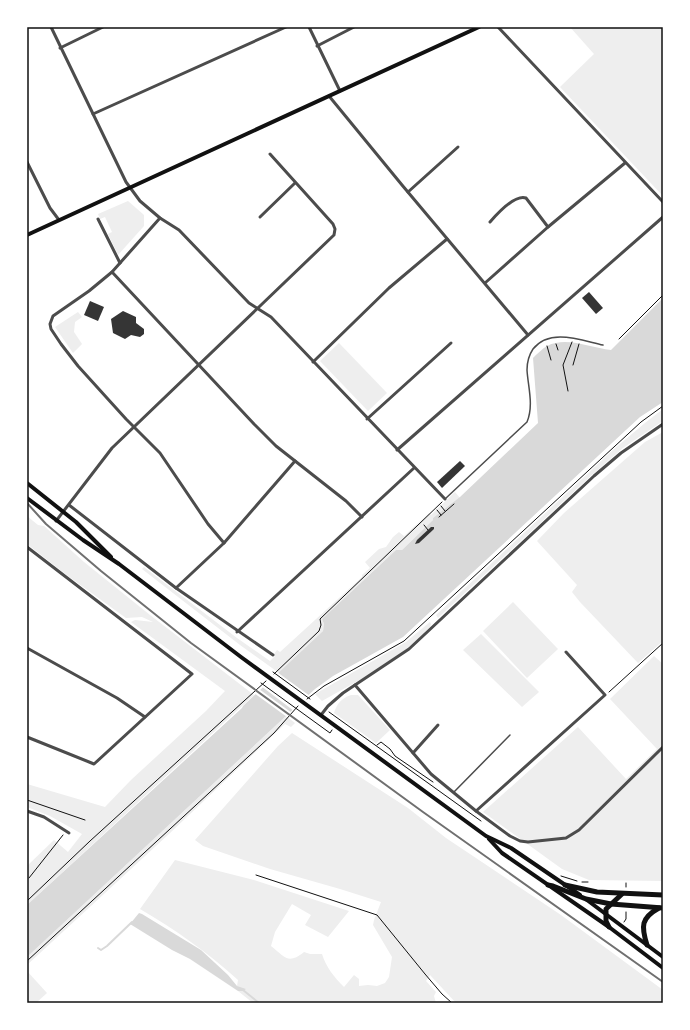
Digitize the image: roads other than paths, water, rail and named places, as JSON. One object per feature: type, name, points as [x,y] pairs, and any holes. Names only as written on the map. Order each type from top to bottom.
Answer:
[{"type":"highway","points":[[548,885],[586,899],[611,904],[662,908]]},
{"type":"highway","points":[[565,885],[597,892],[663,895]]},
{"type":"highway","points":[[609,927],[606,922],[606,909],[622,894]]},
{"type":"highway","points":[[647,945],[643,932],[645,920],[649,913],[662,908]]},
{"type":"main road","points":[[27,235],[479,27]]},
{"type":"main road","points":[[27,483],[76,522],[119,564]]},
{"type":"main road","points":[[27,498],[83,540],[119,564],[268,677],[306,702],[486,836],[502,853],[609,927],[663,968]]},
{"type":"main road","points":[[486,836],[511,848],[586,899],[663,957]]},
{"type":"street","points":[[50,27],[129,188],[140,201],[160,218],[179,230],[240,294],[257,309],[270,317],[445,499]]},
{"type":"street","points":[[60,48],[103,27]]},
{"type":"street","points":[[93,114],[286,27]]},
{"type":"street","points":[[309,27],[340,91]]},
{"type":"street","points":[[317,46],[354,27]]},
{"type":"street","points":[[498,27],[624,163],[663,202]]},
{"type":"street","points":[[329,96],[528,335]]},
{"type":"street","points":[[408,192],[458,147]]},
{"type":"street","points":[[56,520],[64,512],[112,448],[334,235],[335,229],[333,224],[270,154]]},
{"type":"street","points":[[27,162],[50,208],[58,220]]},
{"type":"street","points":[[485,283],[548,227],[624,163]]},
{"type":"street","points":[[260,217],[296,183]]},
{"type":"street","points":[[490,222],[515,199],[523,197],[526,198],[548,227]]},
{"type":"street","points":[[397,450],[663,217]]},
{"type":"street","points":[[160,218],[112,272],[84,295],[53,316],[50,324],[55,335],[68,354],[160,453],[208,524],[224,543]]},
{"type":"street","points":[[98,219],[120,263]]},
{"type":"street","points":[[313,362],[389,288],[447,238]]},
{"type":"street","points":[[112,272],[276,446],[346,501],[362,517]]},
{"type":"street","points":[[367,419],[451,343]]},
{"type":"street","points":[[322,715],[325,710],[343,693],[409,649],[594,476],[621,453],[663,424]]},
{"type":"street","points":[[176,588],[224,543],[295,461]]},
{"type":"street","points":[[237,632],[414,468]]},
{"type":"street","points":[[69,505],[176,588],[237,632],[273,655]]},
{"type":"street","points":[[27,547],[192,674],[94,764],[27,737]]},
{"type":"street","points":[[27,648],[117,698],[145,717]]},
{"type":"street","points":[[476,812],[605,695],[566,652]]},
{"type":"street","points":[[355,685],[431,774],[476,812],[510,836],[520,841],[528,842],[566,838],[579,830],[663,747]]},
{"type":"street","points":[[413,753],[438,725]]},
{"type":"street","points":[[27,810],[69,833]]},
{"type":"lane","points":[[445,499],[527,422],[531,411],[527,368],[528,359],[534,348],[541,341],[552,338],[573,338],[603,346]]},
{"type":"lane","points":[[453,793],[510,735]]},
{"type":"waterway","points":[[98,948],[101,950],[107,946],[132,922]]},
{"type":"waterway","points":[[243,990],[259,1003]]},
{"type":"railway","points":[[27,503],[46,524],[101,571],[191,643],[423,812],[663,982]]}]
